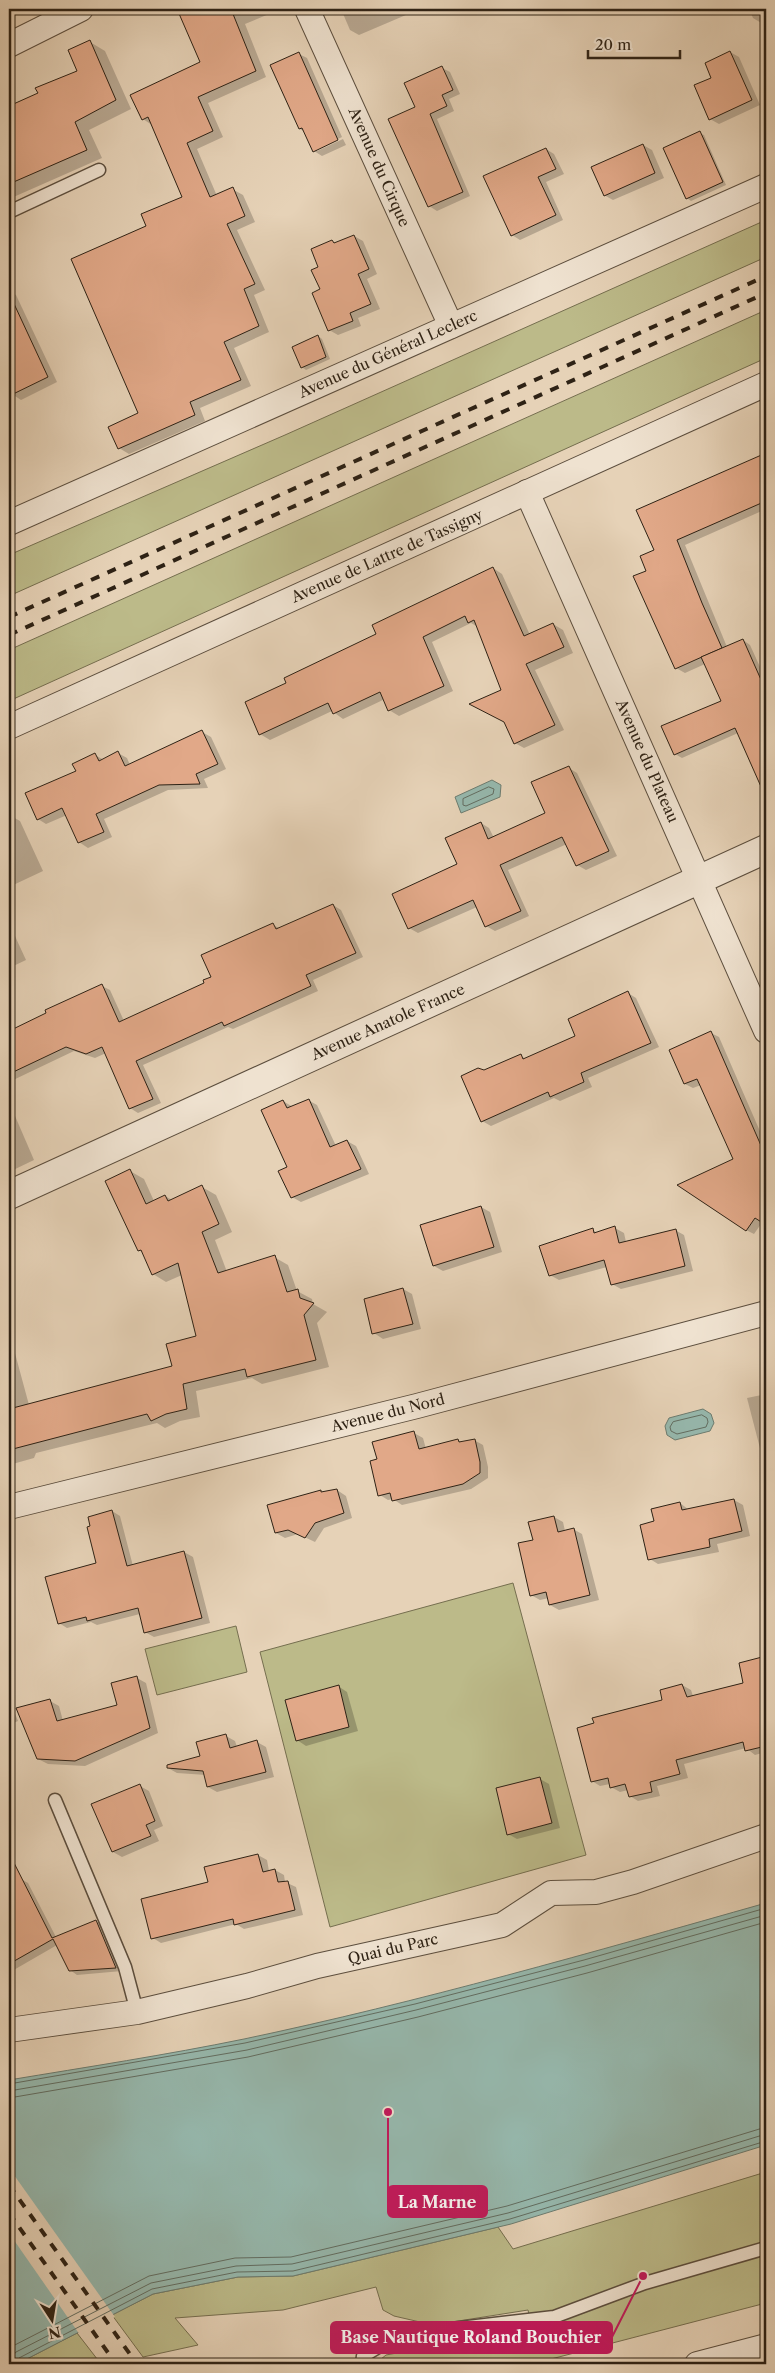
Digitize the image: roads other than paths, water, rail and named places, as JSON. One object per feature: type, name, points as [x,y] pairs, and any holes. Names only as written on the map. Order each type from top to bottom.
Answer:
[{"type":"street","points":[[9,46],[43,17],[81,9]]},
{"type":"street","name":"Avenue du Cirque","points":[[307,9],[451,326]]},
{"type":"street","name":"Avenue du Général Leclerc","points":[[9,523],[766,186]]},
{"type":"street","name":"Avenue de Lattre de Tassigny","points":[[9,727],[766,384]]},
{"type":"street","name":"Avenue du Plateau","points":[[527,492],[766,1031]]},
{"type":"street","name":"Avenue Anatole France","points":[[9,1195],[766,849]]},
{"type":"street","name":"Avenue du Nord","points":[[9,1507],[417,1406],[766,1313]]},
{"type":"street","name":"Quai du Parc","points":[[9,2030],[137,2012],[247,1986],[317,1966],[502,1925],[551,1893],[596,1892],[632,1882],[766,1836]]},
{"type":"street","points":[[697,2364],[735,2359],[766,2346]]},
{"type":"lane","points":[[9,212],[98,170]]},
{"type":"lane","points":[[55,1800],[125,1967],[137,2012]]},
{"type":"lane","points":[[362,2364],[362,2356],[388,2341],[450,2329],[554,2317],[645,2283],[766,2248]]},
{"type":"water","points":[[492,780],[501,785],[500,797],[461,813],[455,797]]},
{"type":"water","points":[[703,1409],[711,1414],[714,1423],[710,1431],[675,1440],[667,1435],[665,1426],[669,1418]]},
{"type":"water","points":[[766,1903],[766,2145],[511,2224],[293,2276],[238,2277],[153,2294],[17,2364],[9,2364],[9,2080],[126,2061],[310,2025],[506,1975]]},
{"type":"railway","points":[[9,617],[766,276]]},
{"type":"railway","points":[[9,635],[766,293]]},
{"type":"railway","points":[[9,2185],[137,2364]]},
{"type":"railway","points":[[9,2213],[116,2364]]},
{"type":"place","name":"La Marne","points":[[388,2112]]},
{"type":"place","name":"Base Nautique Roland Bouchier","points":[[643,2276]]}]
